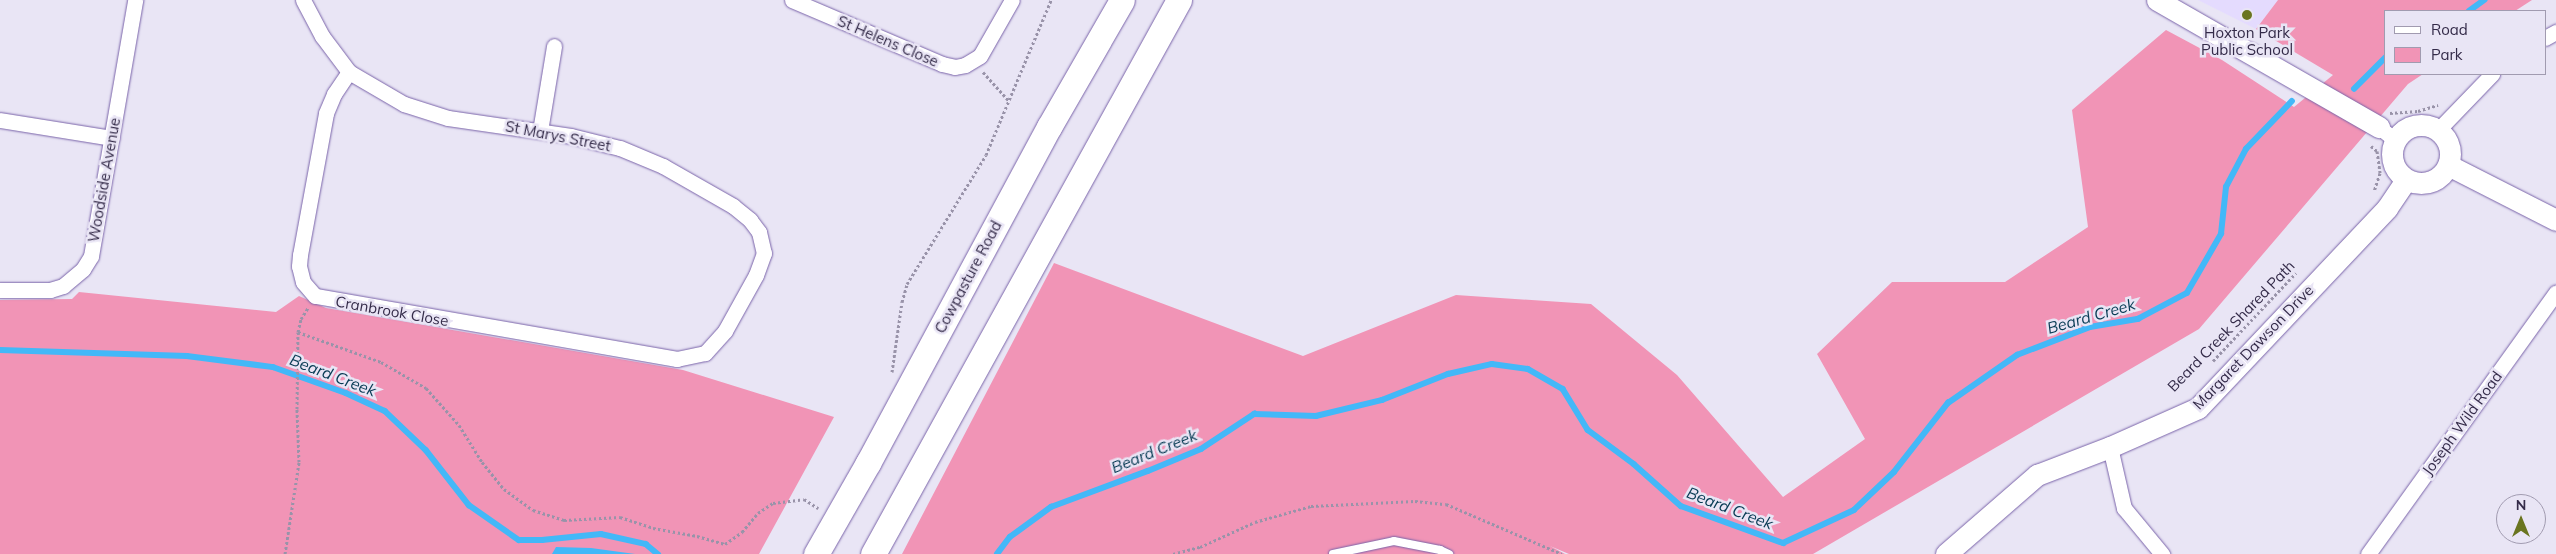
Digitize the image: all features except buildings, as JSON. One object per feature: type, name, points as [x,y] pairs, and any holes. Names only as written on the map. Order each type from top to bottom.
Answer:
[{"type":"main road","name":"Cowpasture Road","points":[[816,554],[877,446],[1049,127],[1122,0]]},
{"type":"main road","points":[[873,554],[1179,0]]},
{"type":"street","name":"Woodside Avenue","points":[[0,290],[50,290],[63,286],[83,269],[90,256],[135,0]]},
{"type":"street","name":"St Marys Street","points":[[303,0],[322,36],[349,72],[385,94],[426,112],[540,131],[612,146],[663,166],[733,206],[750,220],[759,232],[764,252],[761,264],[725,331],[705,353]]},
{"type":"street","name":"St Helens Close","points":[[792,0],[942,64],[955,67],[973,62]]},
{"type":"street","points":[[973,62],[985,47],[1012,0]]},
{"type":"street","points":[[2157,0],[2382,131],[2392,148],[2394,166],[2406,180],[2426,183],[2439,177],[2448,165],[2449,146],[2438,130],[2427,125],[2414,125],[2403,131],[2382,131]]},
{"type":"street","points":[[540,131],[554,46]]},
{"type":"street","name":"Cranbrook Close","points":[[349,72],[334,94],[326,113],[300,255],[300,274],[308,290],[315,296],[665,357],[691,357],[705,353]]},
{"type":"street","points":[[2438,130],[2491,75]]},
{"type":"street","points":[[0,120],[112,138]]},
{"type":"street","points":[[2448,165],[2556,220]]},
{"type":"street","name":"Margaret Dawson Drive","points":[[1946,554],[2036,474],[2110,447],[2198,408],[2387,208],[2406,180]]},
{"type":"street","name":"Joseph Wild Road","points":[[2368,554],[2556,292]]},
{"type":"street","points":[[2110,447],[2124,508],[2162,554]]},
{"type":"lane","points":[[1333,554],[1394,541],[1440,550],[1448,554]]},
{"type":"path","points":[[888,381],[892,373],[902,302],[907,284],[986,154],[1051,0]]},
{"type":"path","points":[[973,62],[1009,101]]},
{"type":"path","points":[[2372,196],[2380,173],[2377,151],[2382,131],[2418,111],[2437,106],[2444,100]]},
{"type":"path","name":"Beard Creek Shared Path","points":[[2212,362],[2298,272]]},
{"type":"path","points":[[285,554],[300,462],[297,409],[298,332],[301,319],[315,296]]},
{"type":"path","points":[[298,332],[381,362],[426,388],[459,425],[482,462],[504,489],[533,510],[564,520],[620,517],[653,528],[697,536],[725,544],[742,532],[758,513],[774,503],[804,499],[819,509]]},
{"type":"path","points":[[814,516],[823,501]]},
{"type":"path","points":[[1173,554],[1200,547],[1255,522],[1311,506],[1414,501],[1446,504],[1562,554]]},
{"type":"shaded area","name":"Hoxton Park Public School","points":[[2198,0],[2278,0],[2256,29]]},
{"type":"green space","points":[[2278,0],[2532,0],[2517,10],[2384,10],[2384,75],[2422,75],[2408,84],[2199,329],[1813,554],[1569,554],[1550,546],[1565,554],[902,554],[1054,263],[1303,356],[1456,295],[1591,304],[1677,375],[1783,497],[1865,439],[1817,354],[1892,282],[2005,282],[2088,227],[2072,110],[2166,30],[2222,60],[2294,107],[2333,75],[2256,29]]},
{"type":"green space","points":[[79,292],[276,312],[299,296],[326,308],[683,370],[834,417],[759,554],[0,554],[0,300],[72,299]]},
{"type":"water","points":[[556,547],[591,548],[635,554],[552,554]]},
{"type":"waterway","name":"Beard Creek","points":[[2470,10],[2484,0]]},
{"type":"waterway","name":"Beard Creek","points":[[2354,89],[2384,59]]},
{"type":"waterway","name":"Beard Creek","points":[[997,554],[1010,537],[1051,507],[1201,449],[1254,414],[1316,416],[1382,400],[1448,374],[1492,364],[1528,369],[1563,389],[1588,430],[1634,464],[1681,506],[1783,543],[1854,510],[1894,472],[1948,403],[2017,355],[2090,327],[2138,319],[2187,293],[2221,234],[2226,187],[2246,149],[2292,101]]},
{"type":"waterway","name":"Beard Creek","points":[[0,350],[187,356],[273,367],[346,393],[385,411],[426,450],[469,505],[519,540],[542,540],[601,534],[646,544],[658,554]]},
{"type":"place","name":"Hoxton Park Public School","points":[[2247,15]]}]
